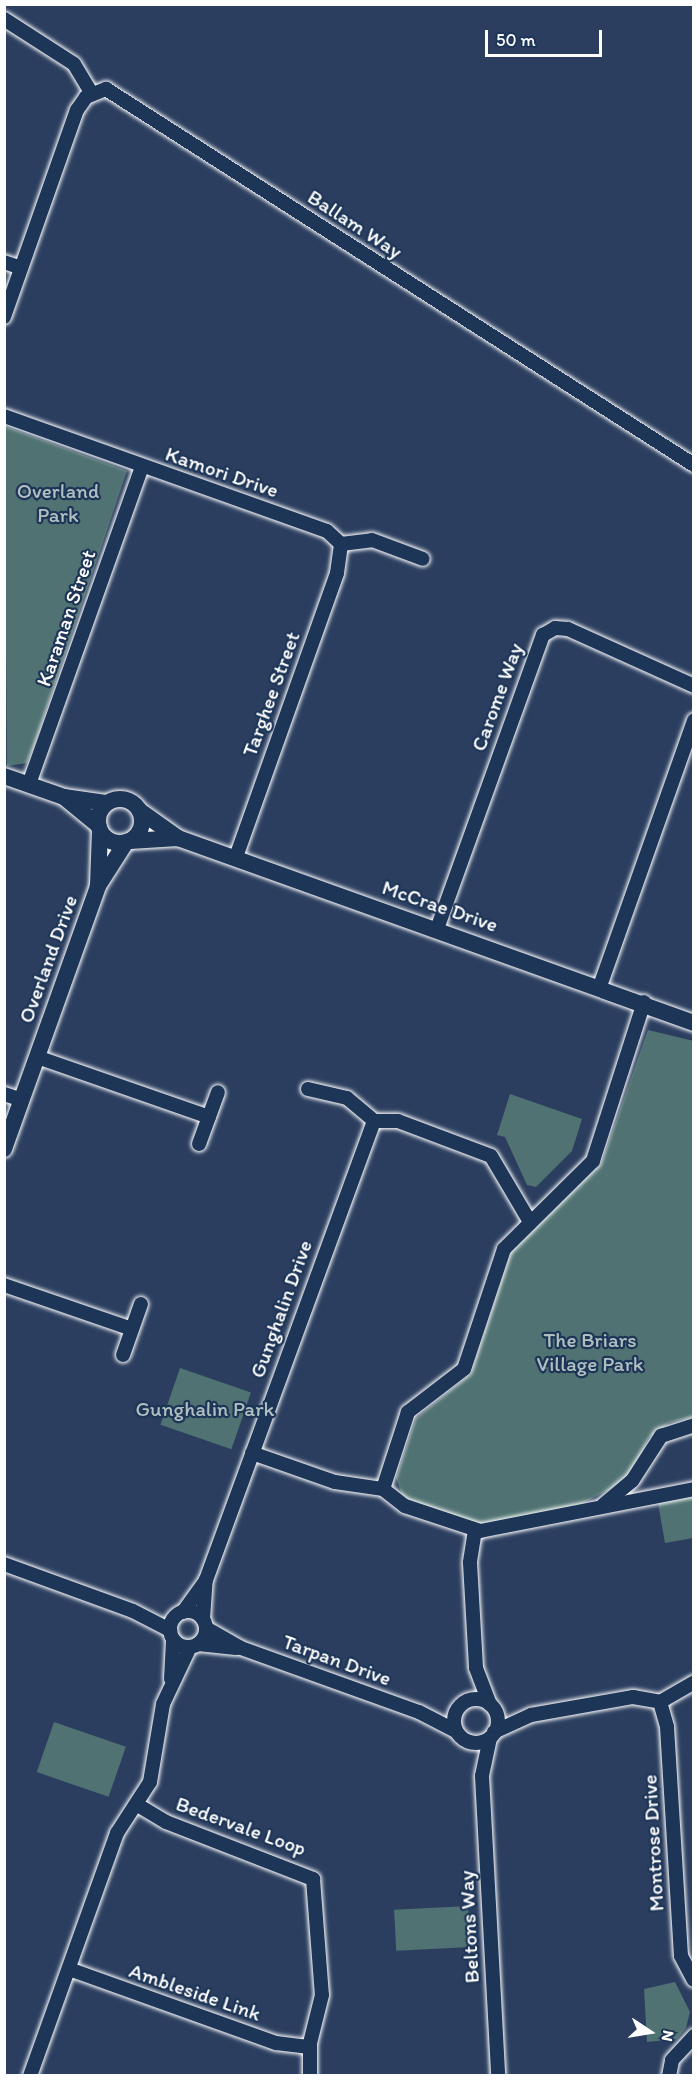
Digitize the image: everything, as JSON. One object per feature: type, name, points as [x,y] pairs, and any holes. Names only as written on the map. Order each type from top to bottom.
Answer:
[{"type":"street","points":[[4,19],[74,64],[92,94],[78,110],[4,317]]},
{"type":"street","name":"Ballam Way","points":[[92,94],[106,89],[120,94],[545,375],[693,465]]},
{"type":"street","points":[[4,262],[21,268]]},
{"type":"street","name":"Kamori Drive","points":[[4,416],[327,531],[340,544]]},
{"type":"street","name":"Karaman Street","points":[[29,784],[142,466]]},
{"type":"street","points":[[340,544],[372,540],[423,559]]},
{"type":"street","name":"Targhee Street","points":[[236,857],[337,573],[340,544]]},
{"type":"street","name":"Carome Way","points":[[437,929],[543,635],[555,628],[568,629],[693,686]]},
{"type":"street","points":[[600,986],[693,720]]},
{"type":"street","points":[[4,776],[63,797],[106,803],[129,800],[140,811],[140,831],[128,841],[111,841],[100,828],[63,797]]},
{"type":"street","points":[[100,828],[106,803]]},
{"type":"street","name":"McCrae Drive","points":[[140,811],[178,838],[691,1019]]},
{"type":"street","name":"Overland Drive","points":[[98,886],[100,828]]},
{"type":"street","name":"McCrae Drive","points":[[128,841],[178,838]]},
{"type":"street","name":"Overland Drive","points":[[4,1149],[98,886],[128,841]]},
{"type":"street","points":[[383,1489],[402,1421],[464,1369],[500,1257],[530,1222],[593,1161],[644,1002]]},
{"type":"street","points":[[37,1057],[209,1118]]},
{"type":"street","points":[[308,1089],[347,1098],[374,1121],[398,1121],[491,1156],[530,1222]]},
{"type":"street","points":[[199,1144],[218,1092]]},
{"type":"street","points":[[4,1094],[22,1100]]},
{"type":"street","name":"Gunghalin Drive","points":[[175,1625],[206,1580],[374,1121]]},
{"type":"street","points":[[4,1285],[132,1329]]},
{"type":"street","points":[[123,1355],[141,1304]]},
{"type":"street","points":[[601,1506],[632,1481],[661,1436],[693,1425]]},
{"type":"street","points":[[252,1453],[335,1482],[383,1489],[405,1506],[475,1530],[693,1489]]},
{"type":"street","points":[[475,1530],[470,1563],[476,1668],[492,1707],[492,1735]]},
{"type":"street","points":[[4,1564],[175,1625],[171,1684]]},
{"type":"street","name":"Gunghalin Drive","points":[[205,1624],[206,1580]]},
{"type":"street","points":[[30,2076],[117,1833],[150,1782],[159,1717],[171,1684],[205,1624]]},
{"type":"street","name":"Tarpan Drive","points":[[175,1625],[205,1624],[241,1648],[420,1712],[459,1734]]},
{"type":"street","name":"Tarpan Drive","points":[[175,1625],[194,1646],[241,1648]]},
{"type":"street","points":[[476,1668],[459,1707],[459,1734],[472,1743],[531,1715],[642,1696],[660,1702],[693,1682]]},
{"type":"street","points":[[459,1707],[472,1699],[492,1707],[531,1715]]},
{"type":"street","name":"Montrose Drive","points":[[660,1702],[667,1727],[680,1949],[693,1980]]},
{"type":"street","name":"Tarpan Drive","points":[[420,1712],[459,1707]]},
{"type":"street","name":"Beltons Way","points":[[459,1734],[482,1776]]},
{"type":"street","name":"Beltons Way","points":[[492,1735],[482,1776],[498,2076]]},
{"type":"street","name":"Bedervale Loop","points":[[136,1804],[166,1822],[313,1879],[322,1995],[310,2047],[310,2076]]},
{"type":"street","name":"Ambleside Link","points":[[69,1970],[276,2043],[310,2047]]},
{"type":"street","points":[[669,2076],[672,2060],[693,2036]]},
{"type":"green space","name":"Overland Park","points":[[4,426],[127,471],[34,746],[27,763],[7,766]]},
{"type":"green space","name":"The Briars Village Park","points":[[648,1030],[694,1041],[693,1417],[669,1423],[649,1437],[629,1479],[574,1508],[480,1525],[403,1498],[396,1478],[416,1418],[471,1374],[511,1252],[601,1164]]},
{"type":"green space","points":[[510,1094],[582,1119],[572,1151],[536,1187],[527,1185],[505,1137],[497,1135]]},
{"type":"green space","name":"Gunghalin Park","points":[[180,1368],[251,1392],[231,1449],[160,1425]]},
{"type":"green space","points":[[693,1491],[693,1538],[665,1543],[658,1503]]},
{"type":"green space","points":[[54,1722],[126,1747],[109,1797],[37,1772]]},
{"type":"green space","points":[[468,1906],[470,1947],[396,1951],[394,1910]]},
{"type":"green space","points":[[675,1982],[690,2012],[686,2028],[677,2039],[647,2042],[644,1989]]}]
